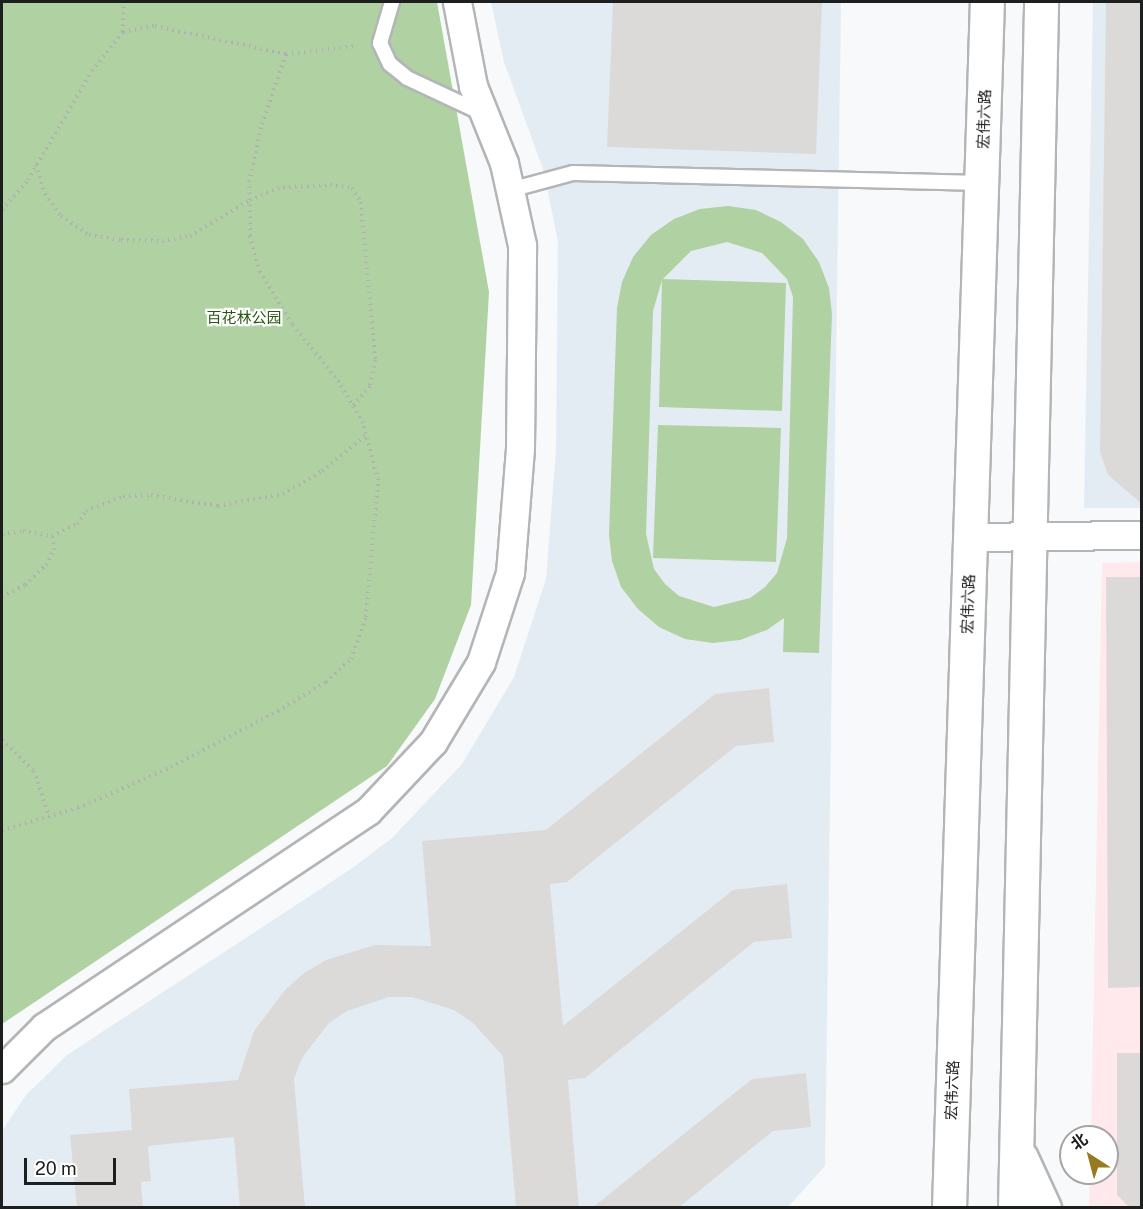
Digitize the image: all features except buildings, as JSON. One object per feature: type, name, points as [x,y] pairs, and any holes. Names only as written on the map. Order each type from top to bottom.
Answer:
[{"type":"main road","name":"宏伟六路","points":[[950,1208],[950,1141],[987,2]]},
{"type":"main road","points":[[1015,1208],[1041,2]]},
{"type":"main road","points":[[929,1208],[950,1141]]},
{"type":"main road","points":[[1017,1145],[1034,1193],[1044,1208]]},
{"type":"street","points":[[2,1069],[44,1027],[368,811],[402,779],[459,704],[481,662],[510,573],[520,448],[522,245],[510,190],[473,86],[457,2]]},
{"type":"street","points":[[970,537],[1142,535]]},
{"type":"lane","points":[[392,2],[380,43],[390,64],[407,78],[484,115]]},
{"type":"lane","points":[[510,190],[573,173],[982,183]]},
{"type":"path","points":[[2,210],[36,165],[92,71],[123,32],[124,2]]},
{"type":"path","points":[[123,32],[155,26],[286,54],[380,43]]},
{"type":"path","points":[[2,830],[111,795],[171,767],[278,711],[326,682],[351,659],[366,616],[378,480],[366,435],[353,406],[339,382],[292,324],[260,272],[250,236],[249,182],[262,124],[286,54]]},
{"type":"path","points":[[36,165],[45,194],[61,216],[89,235],[162,241],[190,236],[250,200],[283,187],[330,185],[352,188],[361,202],[375,360],[370,386],[353,406]]},
{"type":"path","points":[[2,534],[23,531],[52,536],[77,524],[86,511],[123,496],[151,495],[218,506],[283,494],[322,471],[366,435]]},
{"type":"path","points":[[3,594],[25,585],[46,565],[54,550],[52,536]]},
{"type":"path","points":[[2,740],[34,771],[49,816]]},
{"type":"shaded area","points":[[491,2],[841,2],[825,1166],[788,1207],[2,1208],[2,1131],[26,1095],[67,1055],[351,869],[392,838],[462,764],[514,677],[546,579],[556,449],[558,241],[543,169],[504,62]]},
{"type":"shaded area","points":[[1093,2],[1141,2],[1141,508],[1084,508]]},
{"type":"shaded area","points":[[1141,562],[1141,1207],[1089,1207],[1090,1185],[1119,1185],[1119,1125],[1091,1125],[1102,563]]},
{"type":"green space","name":"百花林公园","points":[[2,2],[437,2],[489,292],[471,605],[435,699],[387,766],[2,1024]]},
{"type":"green space","points":[[728,206],[756,210],[781,222],[803,239],[819,262],[829,288],[832,314],[819,653],[783,652],[784,618],[767,630],[740,640],[713,643],[685,639],[659,627],[638,609],[621,587],[612,561],[609,535],[617,308],[622,282],[633,257],[651,235],[674,219],[700,209]],"holes":[[[727,242],[762,253],[787,279],[793,297],[787,538],[777,573],[765,587],[750,598],[714,607],[679,596],[665,584],[654,569],[646,534],[653,311],[662,280],[659,407],[782,411],[786,283],[663,279],[691,251]]]},
{"type":"green space","points":[[658,425],[781,428],[776,562],[653,558]]}]
